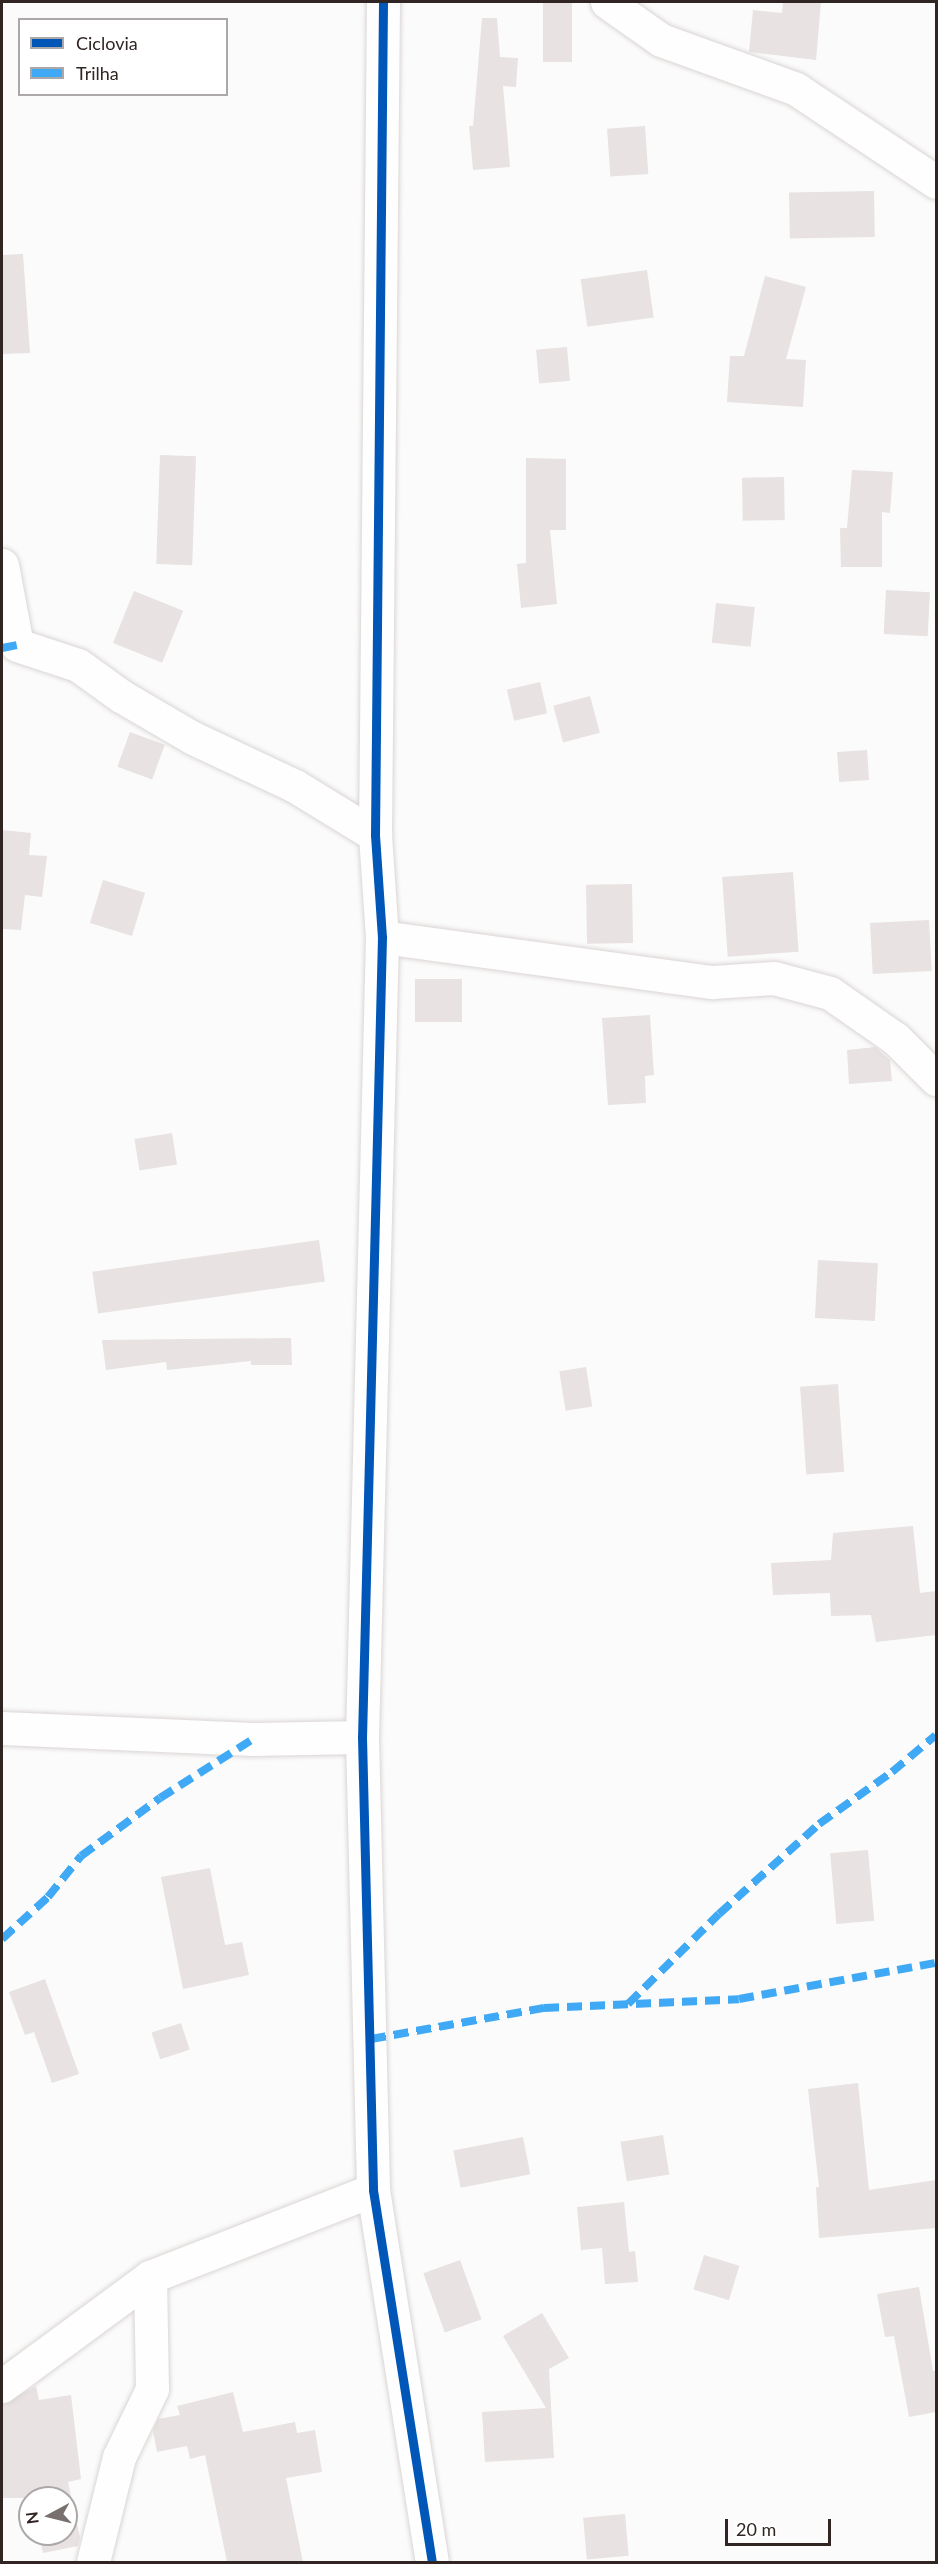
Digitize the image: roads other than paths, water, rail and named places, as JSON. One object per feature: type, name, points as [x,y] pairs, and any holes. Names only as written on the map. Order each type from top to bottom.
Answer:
[{"type":"street","points":[[384,2],[375,835],[382,937],[362,1737],[373,2190],[432,2562]]},
{"type":"street","points":[[607,2],[661,40],[796,89],[936,182]]},
{"type":"street","points":[[2,565],[17,645],[78,664],[121,696],[193,738],[295,786],[375,835]]},
{"type":"street","points":[[382,937],[712,982],[774,978],[830,993],[896,1040],[936,1079]]},
{"type":"street","points":[[2,1728],[253,1739],[362,1737]]},
{"type":"street","points":[[2,2386],[150,2277],[373,2190]]},
{"type":"street","points":[[93,2562],[119,2457],[152,2389],[150,2277]]}]
